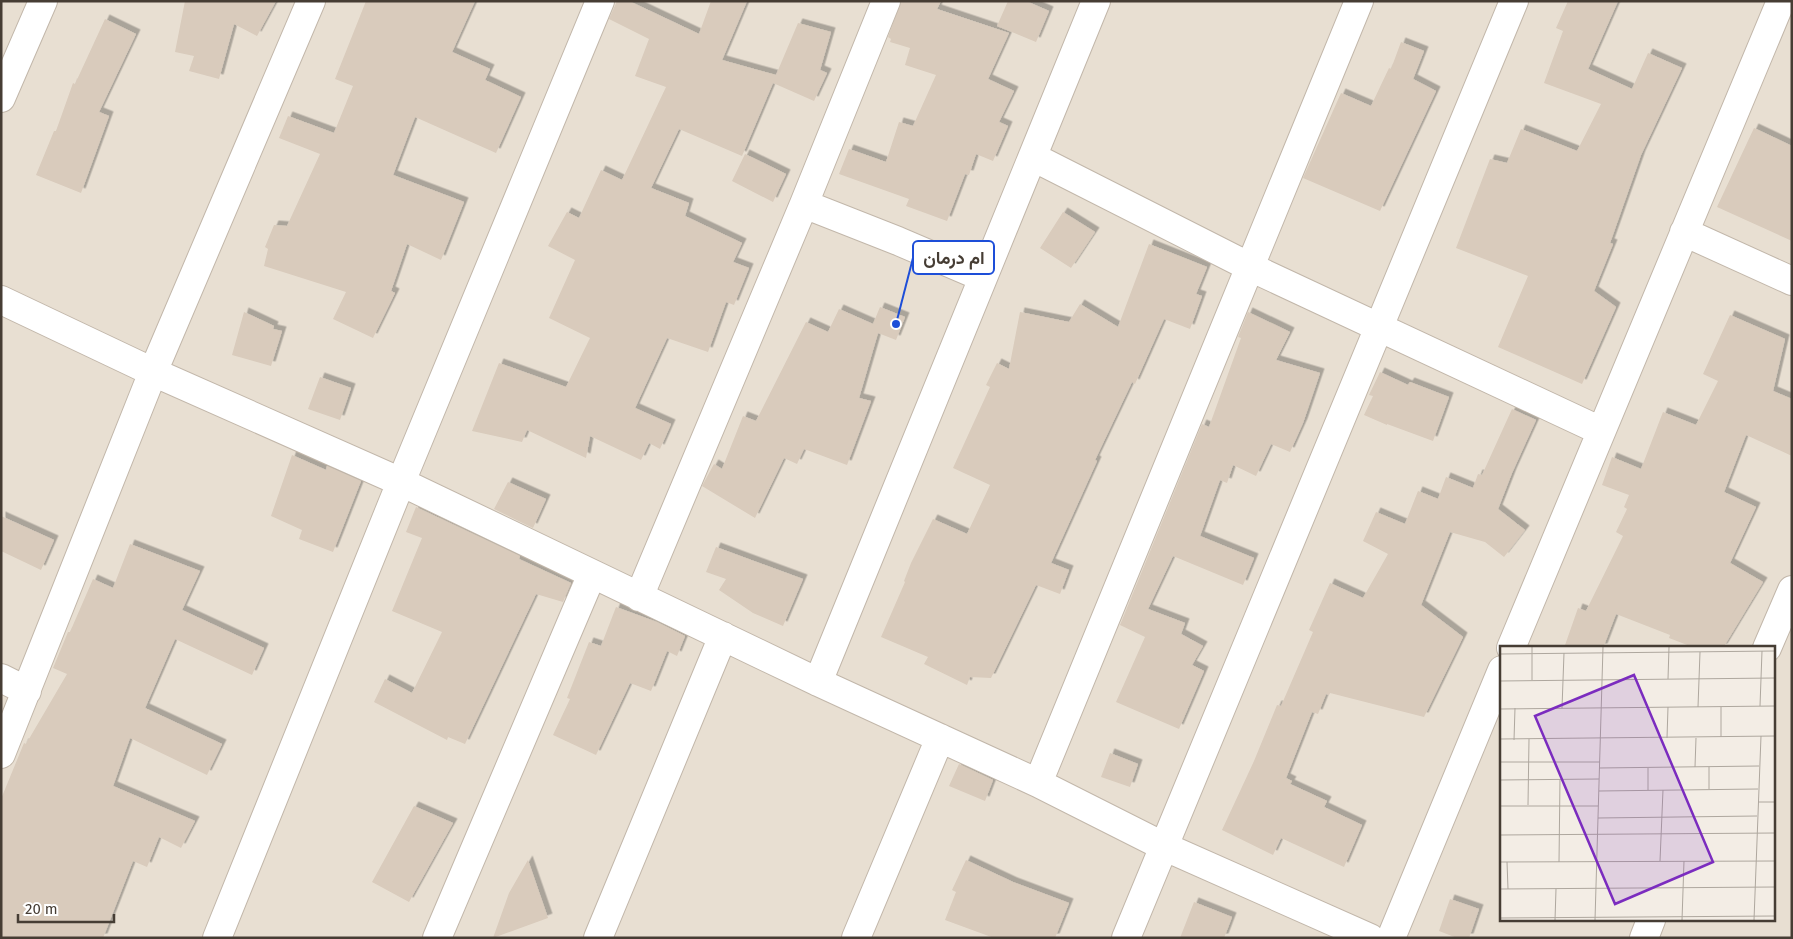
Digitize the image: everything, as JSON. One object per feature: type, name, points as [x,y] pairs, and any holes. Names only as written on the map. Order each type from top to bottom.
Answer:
[{"type":"street","points":[[1,98],[43,1]]},
{"type":"street","points":[[1,754],[28,691],[153,372],[311,1]]},
{"type":"street","points":[[217,938],[401,482],[600,1]]},
{"type":"street","points":[[639,597],[804,204],[886,1]]},
{"type":"street","points":[[818,682],[1096,1]]},
{"type":"street","points":[[1038,783],[1359,1]]},
{"type":"street","points":[[1126,938],[1514,1]]},
{"type":"street","points":[[1512,646],[1781,1]]},
{"type":"street","points":[[1033,157],[1250,267],[1601,431]]},
{"type":"street","points":[[804,204],[982,277]]},
{"type":"street","points":[[1684,232],[1792,281]]},
{"type":"street","points":[[1,300],[153,372],[401,482],[818,682],[1038,783],[1163,846],[1370,938]]},
{"type":"street","points":[[437,938],[592,574]]},
{"type":"street","points":[[1768,646],[1792,590]]},
{"type":"street","points":[[598,938],[722,636]]},
{"type":"street","points":[[1391,938],[1500,675]]},
{"type":"street","points":[[1,678],[28,691]]},
{"type":"street","points":[[856,938],[940,738]]},
{"type":"street","points":[[1644,938],[1650,922]]},
{"type":"shaded area","points":[[1,1],[1792,1],[1792,938],[1,938]]},
{"type":"building","points":[[185,1],[276,1],[257,36],[234,24],[219,79],[189,71],[194,56],[175,52]]},
{"type":"building","points":[[366,1],[475,1],[452,52],[490,69],[485,80],[521,97],[496,153],[415,117],[393,175],[464,202],[441,260],[407,244],[391,291],[395,293],[373,338],[333,319],[346,292],[264,266],[268,249],[265,247],[274,225],[287,226],[320,154],[279,138],[288,116],[334,133],[353,86],[335,79]]},
{"type":"building","points":[[617,1],[629,1],[699,34],[711,1],[747,1],[722,60],[776,75],[798,23],[831,32],[820,70],[827,73],[814,101],[773,83],[742,156],[679,129],[651,188],[689,203],[685,216],[742,243],[733,262],[749,268],[734,305],[726,302],[708,352],[667,338],[635,408],[671,424],[660,449],[649,443],[641,460],[590,436],[586,458],[527,430],[522,442],[472,431],[499,363],[566,387],[590,338],[549,318],[575,260],[548,246],[567,212],[579,218],[601,170],[622,180],[666,87],[635,76],[649,39],[609,19]]},
{"type":"building","points":[[901,1],[941,1],[937,9],[1009,33],[988,79],[1014,91],[999,122],[1008,126],[993,161],[976,154],[969,175],[965,174],[947,221],[906,206],[909,199],[839,174],[849,149],[886,162],[899,122],[913,126],[936,75],[905,65],[910,48],[890,42],[891,39],[888,37]]},
{"type":"building","points":[[1008,1],[1026,1],[1049,11],[1036,42],[997,26]]},
{"type":"building","points":[[1568,1],[1618,1],[1588,69],[1632,89],[1648,53],[1682,68],[1641,155],[1610,243],[1613,244],[1594,291],[1616,307],[1582,384],[1498,347],[1528,276],[1456,248],[1490,159],[1507,163],[1521,129],[1577,151],[1601,104],[1544,83],[1563,31],[1556,28]]},
{"type":"building","points":[[105,19],[136,34],[99,112],[109,116],[81,193],[36,175],[54,131],[56,131],[73,83],[75,84]]},
{"type":"building","points":[[1401,42],[1424,51],[1413,79],[1436,91],[1380,211],[1303,178],[1341,93],[1371,106],[1389,68],[1391,69]]},
{"type":"building","points":[[1754,128],[1792,146],[1792,241],[1717,207]]},
{"type":"building","points":[[745,154],[786,174],[773,202],[732,181]]},
{"type":"building","points":[[1063,212],[1095,232],[1071,268],[1040,248]]},
{"type":"building","points":[[1149,244],[1207,267],[1196,294],[1202,296],[1190,329],[1164,319],[1135,384],[1132,382],[1095,460],[1097,461],[1051,563],[1069,570],[1060,594],[1036,585],[991,678],[970,677],[967,685],[924,664],[928,657],[881,637],[905,582],[911,563],[933,519],[967,534],[990,485],[953,468],[990,387],[986,385],[997,363],[1009,369],[1020,312],[1069,322],[1080,304],[1118,327]]},
{"type":"building","points":[[880,307],[905,317],[896,340],[878,333],[859,398],[871,401],[847,465],[804,449],[797,464],[784,458],[755,518],[702,486],[714,464],[722,469],[743,416],[756,421],[806,322],[828,332],[839,309],[873,324]]},
{"type":"building","points":[[244,312],[274,326],[273,329],[282,331],[271,366],[232,355]]},
{"type":"building","points":[[1248,312],[1290,332],[1276,360],[1320,373],[1303,423],[1290,452],[1271,444],[1256,476],[1233,465],[1227,483],[1220,480],[1200,536],[1254,558],[1243,585],[1173,556],[1148,609],[1185,623],[1181,634],[1203,646],[1192,665],[1204,671],[1179,729],[1116,702],[1145,637],[1120,625],[1202,424],[1209,427],[1241,338],[1238,337]]},
{"type":"building","points":[[1730,315],[1785,339],[1773,391],[1792,399],[1792,456],[1746,435],[1724,492],[1756,507],[1730,563],[1763,582],[1724,646],[1690,646],[1669,638],[1670,635],[1616,614],[1604,646],[1565,646],[1578,608],[1586,611],[1623,536],[1616,532],[1627,509],[1624,507],[1629,495],[1602,485],[1612,457],[1641,469],[1663,412],[1696,425],[1718,381],[1703,374]]},
{"type":"building","points":[[1380,372],[1408,385],[1410,382],[1449,397],[1433,441],[1364,415],[1373,396],[1369,395]]},
{"type":"building","points":[[320,377],[351,388],[340,420],[308,409]]},
{"type":"building","points":[[1512,409],[1536,420],[1498,509],[1525,530],[1504,557],[1485,542],[1450,532],[1421,605],[1463,637],[1424,717],[1330,693],[1329,695],[1326,694],[1318,714],[1312,712],[1286,778],[1292,781],[1290,784],[1327,801],[1324,807],[1362,825],[1344,867],[1281,838],[1273,855],[1222,830],[1254,761],[1277,705],[1281,706],[1313,632],[1309,630],[1330,583],[1363,598],[1388,554],[1363,541],[1376,512],[1405,524],[1418,491],[1438,499],[1446,477],[1473,488],[1478,474],[1482,475]]},
{"type":"building","points":[[292,455],[326,470],[327,466],[361,481],[333,552],[299,539],[302,530],[271,516]]},
{"type":"building","points":[[508,482],[546,499],[533,528],[494,509]]},
{"type":"building","points":[[416,507],[520,556],[519,559],[571,583],[563,602],[536,594],[465,744],[448,737],[447,740],[374,702],[385,679],[412,693],[442,632],[392,611],[422,538],[406,532]]},
{"type":"building","points":[[1,516],[54,540],[41,570],[1,551]]},
{"type":"building","points":[[130,544],[200,571],[182,610],[264,648],[252,675],[175,639],[145,708],[222,744],[207,775],[130,738],[113,786],[195,821],[181,848],[159,837],[147,867],[133,861],[103,938],[1,938],[1,799],[24,743],[26,744],[67,674],[53,668],[93,579],[113,588]]},
{"type":"building","points":[[716,547],[803,579],[783,626],[753,613],[719,590],[726,579],[706,572]]},
{"type":"building","points":[[616,607],[657,622],[685,636],[677,656],[667,651],[651,691],[630,683],[596,755],[553,735],[570,699],[567,698],[589,642],[601,646]]},
{"type":"building","points":[[1110,753],[1138,764],[1130,787],[1101,777]]},
{"type":"building","points":[[959,764],[993,780],[985,801],[949,786]]},
{"type":"building","points":[[414,806],[453,823],[409,902],[372,882]]},
{"type":"building","points":[[528,860],[548,918],[493,938],[509,893]]},
{"type":"building","points":[[966,860],[1013,882],[1069,903],[1055,938],[994,938],[945,920],[956,892],[952,890]]},
{"type":"building","points":[[1450,899],[1479,909],[1469,938],[1457,938],[1439,931]]},
{"type":"building","points":[[1194,902],[1232,917],[1224,938],[1180,938]]},
{"type":"place","name":"ام درمان","points":[[896,324]]}]
